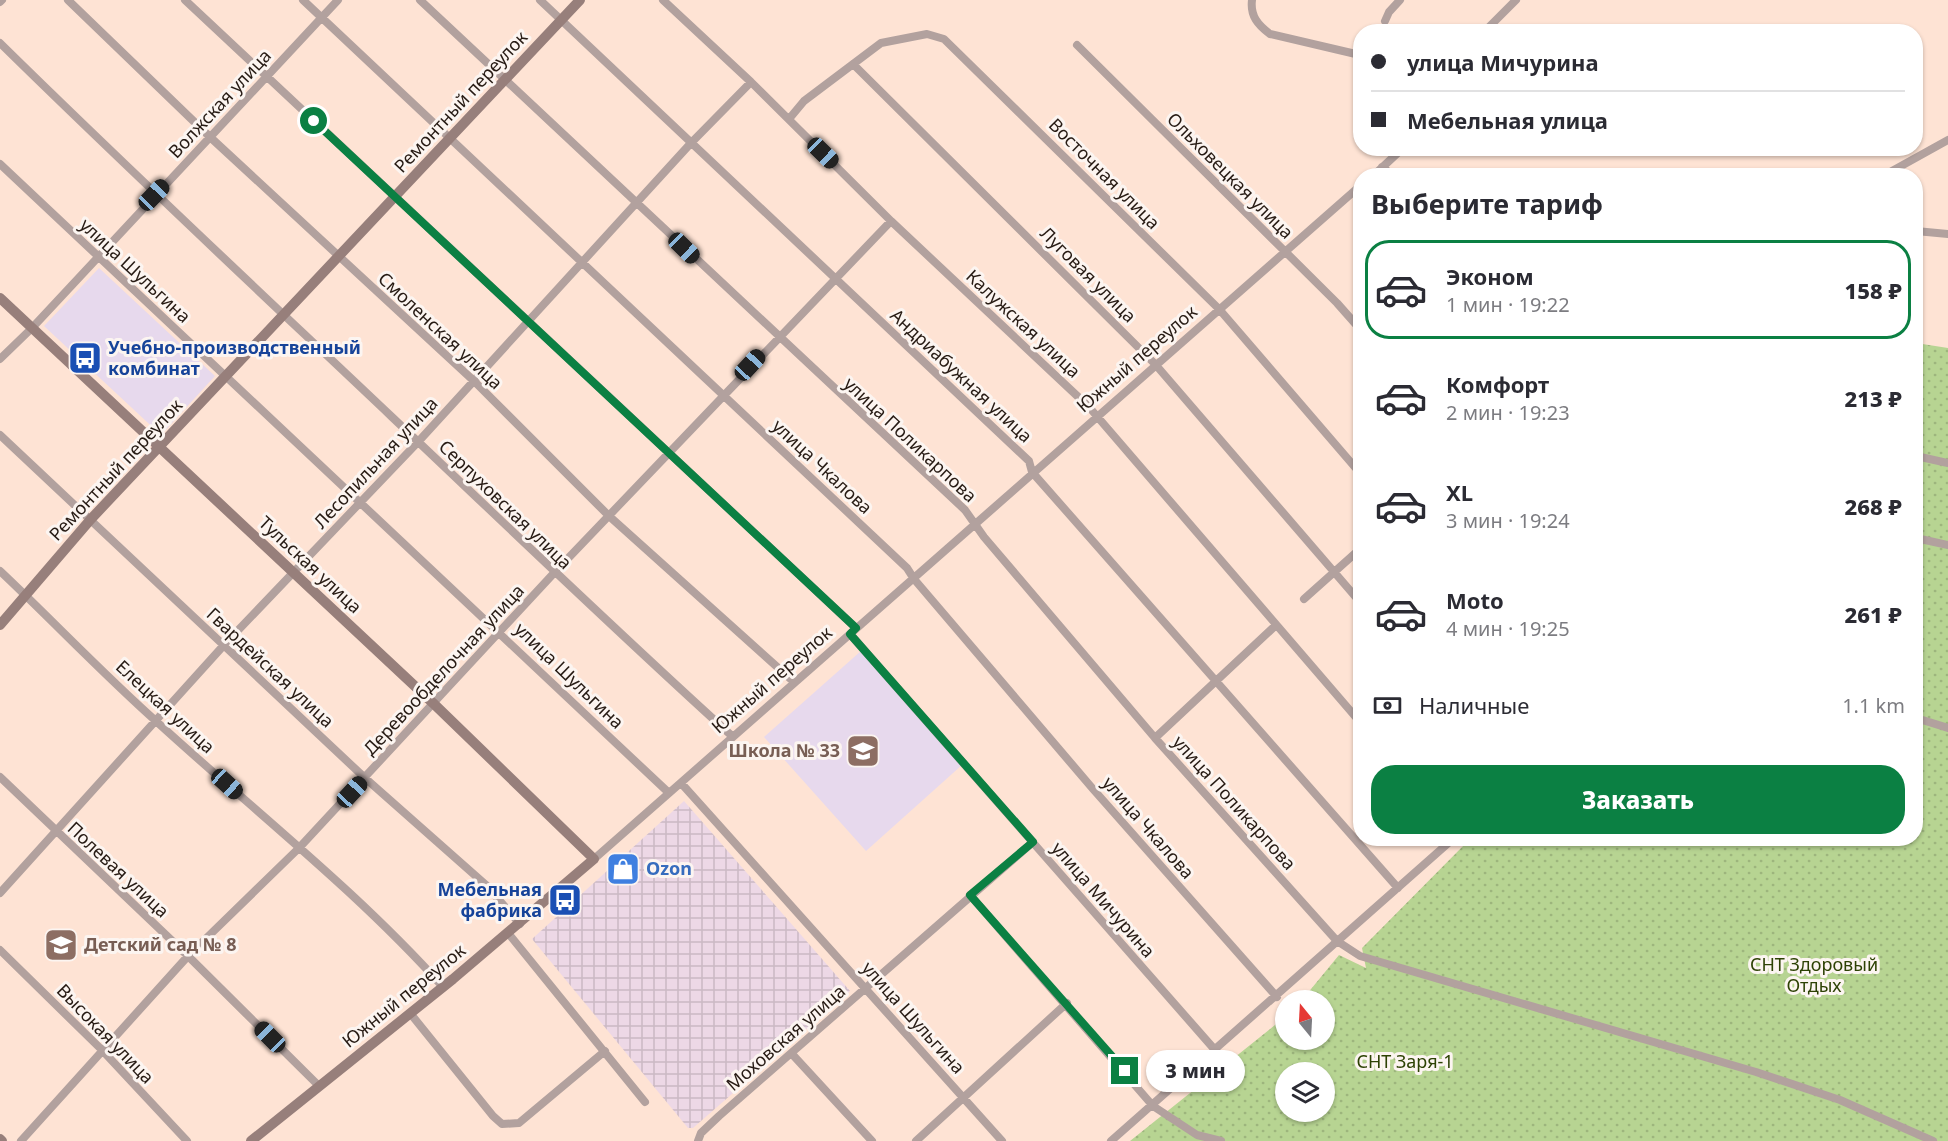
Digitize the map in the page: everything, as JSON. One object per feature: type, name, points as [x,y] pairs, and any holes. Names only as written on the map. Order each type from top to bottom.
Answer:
[{"type":"main road","name":"Ремонтный переулок","points":[[0,625],[91,519],[282,313],[580,0]]},
{"type":"main road","name":"Тульская улица","points":[[0,298],[434,704],[594,859]]},
{"type":"main road","name":"Южный переулок","points":[[251,1141],[520,924],[594,859]]},
{"type":"street","name":"Смоленская улица","points":[[68,0],[210,137],[474,381],[609,516],[794,682]]},
{"type":"street","name":"улица Мичурина","points":[[185,0],[669,454],[853,631],[1215,1050]]},
{"type":"street","name":"улица Чкалова","points":[[303,0],[907,567],[914,579],[1093,789],[1275,995]]},
{"type":"street","name":"Волжская улица","points":[[0,359],[32,328],[338,0]]},
{"type":"street","name":"улица Поликарпова","points":[[420,0],[965,510],[1155,738],[1337,941],[1360,956],[1819,1093],[1933,1141]]},
{"type":"street","name":"Андриабужная улица","points":[[540,0],[1029,461],[1032,472],[1353,837]]},
{"type":"street","name":"Калужская улица","points":[[663,0],[751,82],[1096,416],[1353,714]]},
{"type":"street","points":[[1385,21],[1389,12],[1400,0]]},
{"type":"street","points":[[1492,24],[1516,0]]},
{"type":"street","points":[[1252,2],[1253,15],[1260,26],[1270,34],[1353,53]]},
{"type":"street","name":"Восточная улица","points":[[789,119],[804,101],[881,44],[927,34],[944,39],[1219,309],[1353,465]]},
{"type":"street","name":"Серпуховская улица","points":[[0,43],[154,195],[282,313],[554,573],[732,736]]},
{"type":"street","name":"Ольховецкая улица","points":[[1077,45],[1353,323]]},
{"type":"street","name":"Луговая улица","points":[[852,64],[1155,364],[1353,594]]},
{"type":"street","name":"Лесопильная улица","points":[[0,893],[224,645],[418,442],[691,143],[751,82]]},
{"type":"street","points":[[1923,154],[1948,140]]},
{"type":"street","points":[[1382,167],[1394,156]]},
{"type":"street","points":[[1897,168],[1919,156]]},
{"type":"street","name":"улица Шульгина","points":[[0,164],[669,793]]},
{"type":"street","name":"Южный переулок","points":[[594,859],[1353,192]]},
{"type":"street","name":"Деревообделочная улица","points":[[21,1141],[188,956],[299,848],[501,633],[554,573],[891,220]]},
{"type":"street","points":[[1923,232],[1948,234]]},
{"type":"street","name":"Гвардейская улица","points":[[0,435],[365,778],[486,885],[520,924]]},
{"type":"street","points":[[1923,458],[1948,463]]},
{"type":"street","points":[[1923,540],[1948,545]]},
{"type":"street","points":[[1304,599],[1353,555]]},
{"type":"street","name":"Елецкая улица","points":[[0,571],[155,721],[378,918],[443,987]]},
{"type":"street","points":[[1155,738],[1275,626]]},
{"type":"street","points":[[1923,720],[1948,728]]},
{"type":"street","name":"Полевая улица","points":[[0,777],[54,832],[188,956],[319,1086]]},
{"type":"street","name":"улица Шульгина","points":[[681,783],[1002,1141]]},
{"type":"street","name":"Моховская улица","points":[[698,1141],[701,1134],[719,1116],[1033,842]]},
{"type":"street","name":"Андриабужная улица","points":[[1361,846],[1398,888]]},
{"type":"street","points":[[1284,990],[1445,846]]},
{"type":"street","points":[[970,895],[1067,1003],[1153,1106],[1197,1135],[1221,1141]]},
{"type":"street","points":[[508,933],[645,1102]]},
{"type":"street","name":"Высокая улица","points":[[0,950],[102,1050],[187,1141]]},
{"type":"street","points":[[1111,1141],[1275,999]]},
{"type":"street","points":[[916,1141],[1067,1003]]},
{"type":"street","points":[[410,1013],[493,1116],[502,1124],[519,1123],[605,1051]]},
{"type":"street","points":[[792,1054],[872,1141]]},
{"type":"shaded area","points":[[99,268],[215,376],[161,435],[44,326]]},
{"type":"shaded area","name":"Школа № 33","points":[[861,651],[962,765],[866,851],[764,737]]},
{"type":"shaded area","points":[[684,801],[850,991],[693,1128],[688,1128],[532,939]]},
{"type":"green space","points":[[1923,344],[1948,348],[1948,1141],[1130,1141],[1275,1025],[1275,1050],[1335,1050],[1335,990],[1310,990],[1339,955],[1366,968],[1362,948],[1463,846],[1923,846]]},
{"type":"place","name":"Учебно-производственный комбинат","points":[[85,358]]},
{"type":"place","name":"Школа № 33","points":[[863,751]]},
{"type":"place","name":"Ozon","points":[[623,869]]},
{"type":"place","name":"Мебельная фабрика","points":[[565,900]]},
{"type":"place","name":"Детский сад № 8","points":[[61,945]]},
{"type":"route","points":[[314,121],[856,628],[850,634],[1033,842],[970,895],[1125,1071]]},
{"type":"park label","name":"СНТ Здоровый Отдых","points":[[1814,975]]},
{"type":"park label","name":"СНТ Заря-1","points":[[1405,1062]]}]
